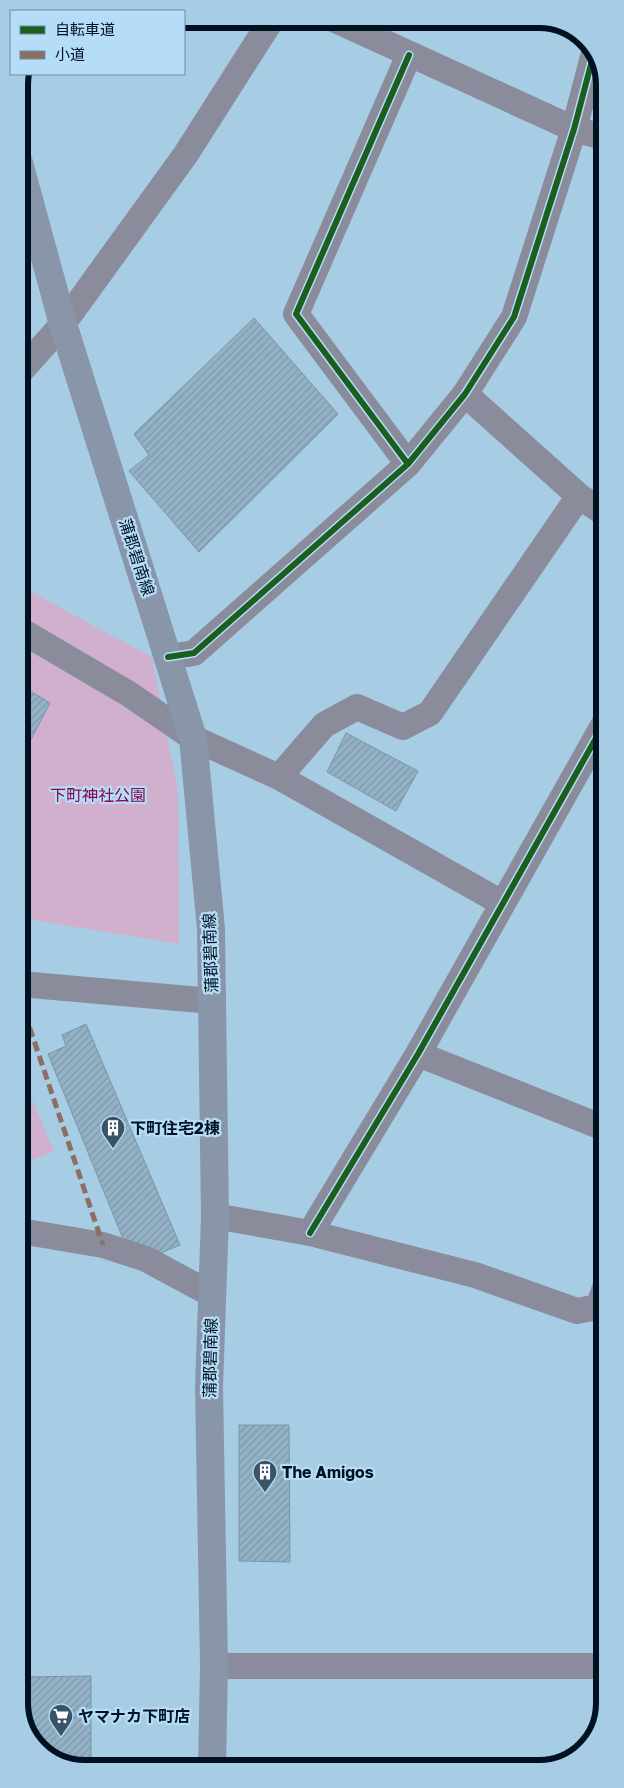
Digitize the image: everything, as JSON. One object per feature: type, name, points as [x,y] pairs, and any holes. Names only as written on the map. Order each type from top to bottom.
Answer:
[{"type":"main road","name":"蒲郡碧南線","points":[[28,196],[63,324],[193,738],[211,929],[215,1216],[209,1387],[214,1666],[212,1760]]},
{"type":"street","points":[[28,363],[63,324],[186,154],[266,28]]},
{"type":"street","points":[[353,28],[574,129],[596,135]]},
{"type":"street","points":[[408,464],[296,314],[409,54]]},
{"type":"street","points":[[168,657],[194,653],[408,464],[465,394],[514,317],[574,129],[592,62]]},
{"type":"street","points":[[465,394],[579,496],[596,508]]},
{"type":"street","points":[[279,777],[324,725],[357,707],[403,727],[430,713],[579,496]]},
{"type":"street","points":[[28,635],[129,694],[193,738],[279,777],[502,904]]},
{"type":"street","points":[[310,1233],[418,1054],[596,738]]},
{"type":"street","points":[[28,985],[212,1001]]},
{"type":"street","points":[[418,1054],[596,1125]]},
{"type":"street","points":[[215,1216],[310,1233],[475,1275],[577,1311],[596,1307]]},
{"type":"street","points":[[28,1232],[103,1245],[146,1259],[211,1294]]},
{"type":"street","points":[[214,1666],[596,1666]]},
{"type":"green space","name":"下町神社公園","points":[[28,590],[152,657],[178,791],[179,944],[28,919]]},
{"type":"green space","points":[[28,1090],[54,1151],[28,1162]]},
{"type":"building","points":[[254,318],[338,414],[199,552],[129,471],[149,455],[134,434]]},
{"type":"building","points":[[28,690],[50,703],[28,745]]},
{"type":"building","points":[[346,733],[418,771],[396,811],[327,772]]},
{"type":"building","name":"下町住宅2棟","points":[[86,1024],[180,1245],[147,1259],[128,1251],[48,1054],[66,1046],[62,1035]]},
{"type":"building","name":"The Amigos","points":[[239,1425],[289,1425],[290,1562],[239,1561]]},
{"type":"building","name":"ヤマナカ下町店","points":[[91,1676],[91,1760],[73,1759],[56,1753],[35,1732],[28,1711],[28,1677]]},
{"type":"marked path","points":[[28,1023],[103,1245]]},
{"type":"cycle path","points":[[408,464],[296,314],[409,55]]},
{"type":"cycle path","points":[[168,657],[194,653],[408,464],[465,394],[514,317],[574,129],[592,61]]},
{"type":"cycle path","points":[[310,1233],[418,1054],[596,738]]},
{"type":"place","name":"下町住宅2棟","points":[[113,1149]]},
{"type":"place","name":"The Amigos","points":[[265,1493]]},
{"type":"place","name":"ヤマナカ下町店","points":[[61,1737]]}]
